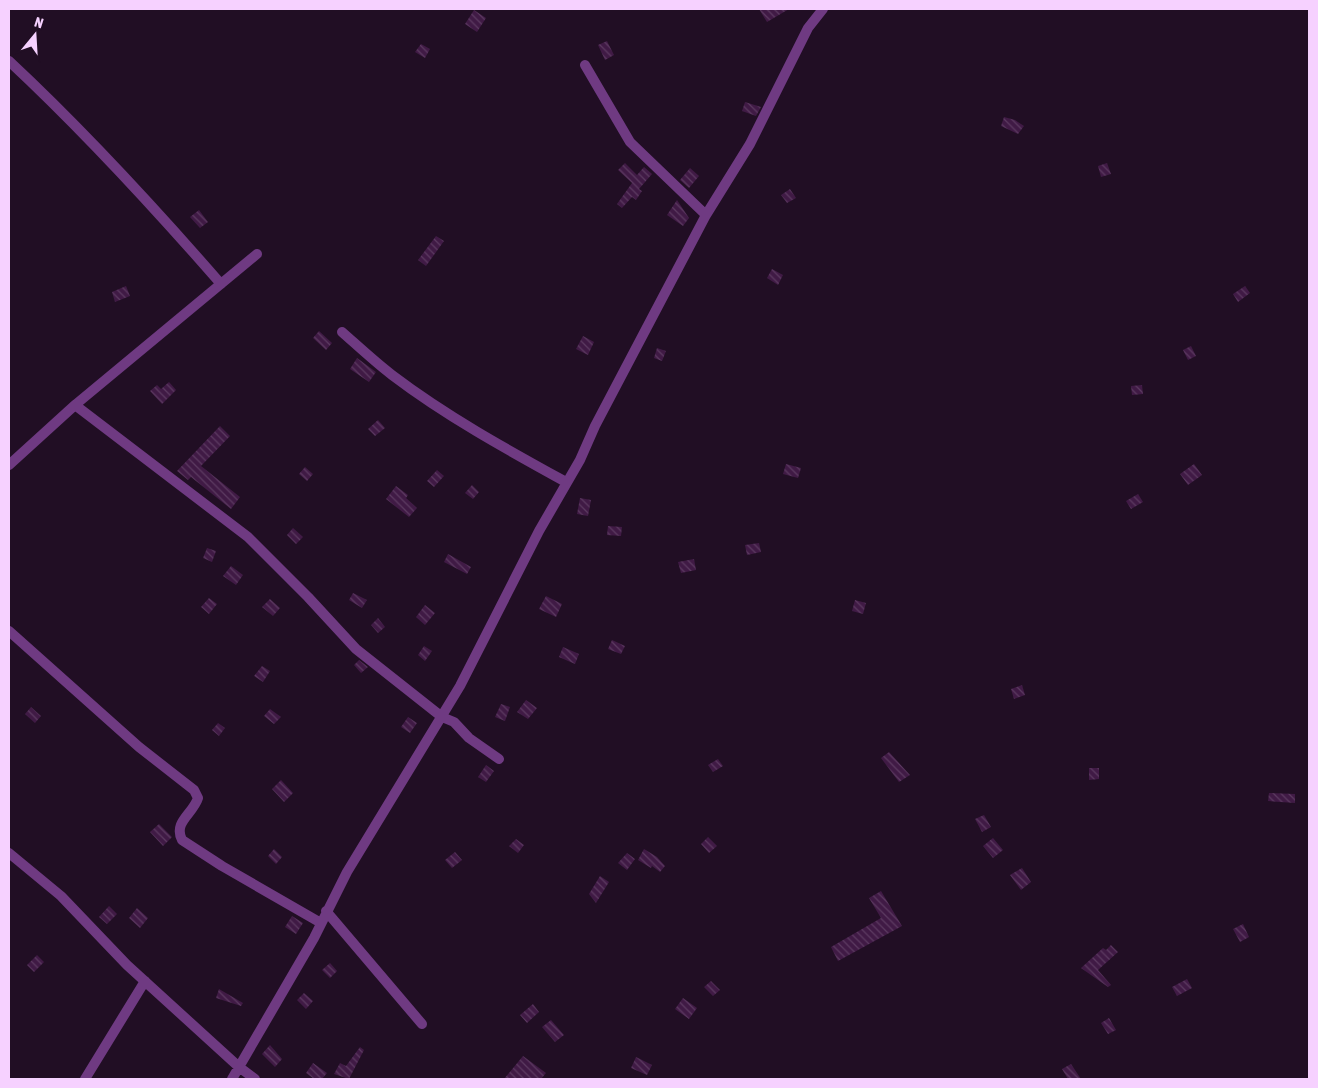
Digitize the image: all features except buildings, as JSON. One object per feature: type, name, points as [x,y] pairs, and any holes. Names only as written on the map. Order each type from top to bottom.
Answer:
[{"type":"street","points":[[232,1079],[321,923],[347,872],[442,718],[566,482],[580,460],[595,426],[706,215],[750,144],[808,28],[823,9]]},
{"type":"street","points":[[9,61],[59,108],[155,208],[221,284]]},
{"type":"street","points":[[585,65],[630,142],[706,215]]},
{"type":"street","points":[[9,465],[75,405],[257,254]]},
{"type":"street","points":[[342,332],[391,375],[442,410],[504,448],[566,482]]},
{"type":"street","points":[[75,405],[248,537],[308,597],[356,649],[442,718],[454,722],[469,738],[499,759]]},
{"type":"street","points":[[9,631],[139,747],[194,790],[198,798],[196,805],[179,826],[182,840],[222,866],[321,923]]},
{"type":"street","points":[[9,853],[61,896],[145,981],[239,1067],[255,1079]]},
{"type":"street","points":[[326,911],[422,1024]]},
{"type":"street","points":[[85,1079],[145,981]]}]
